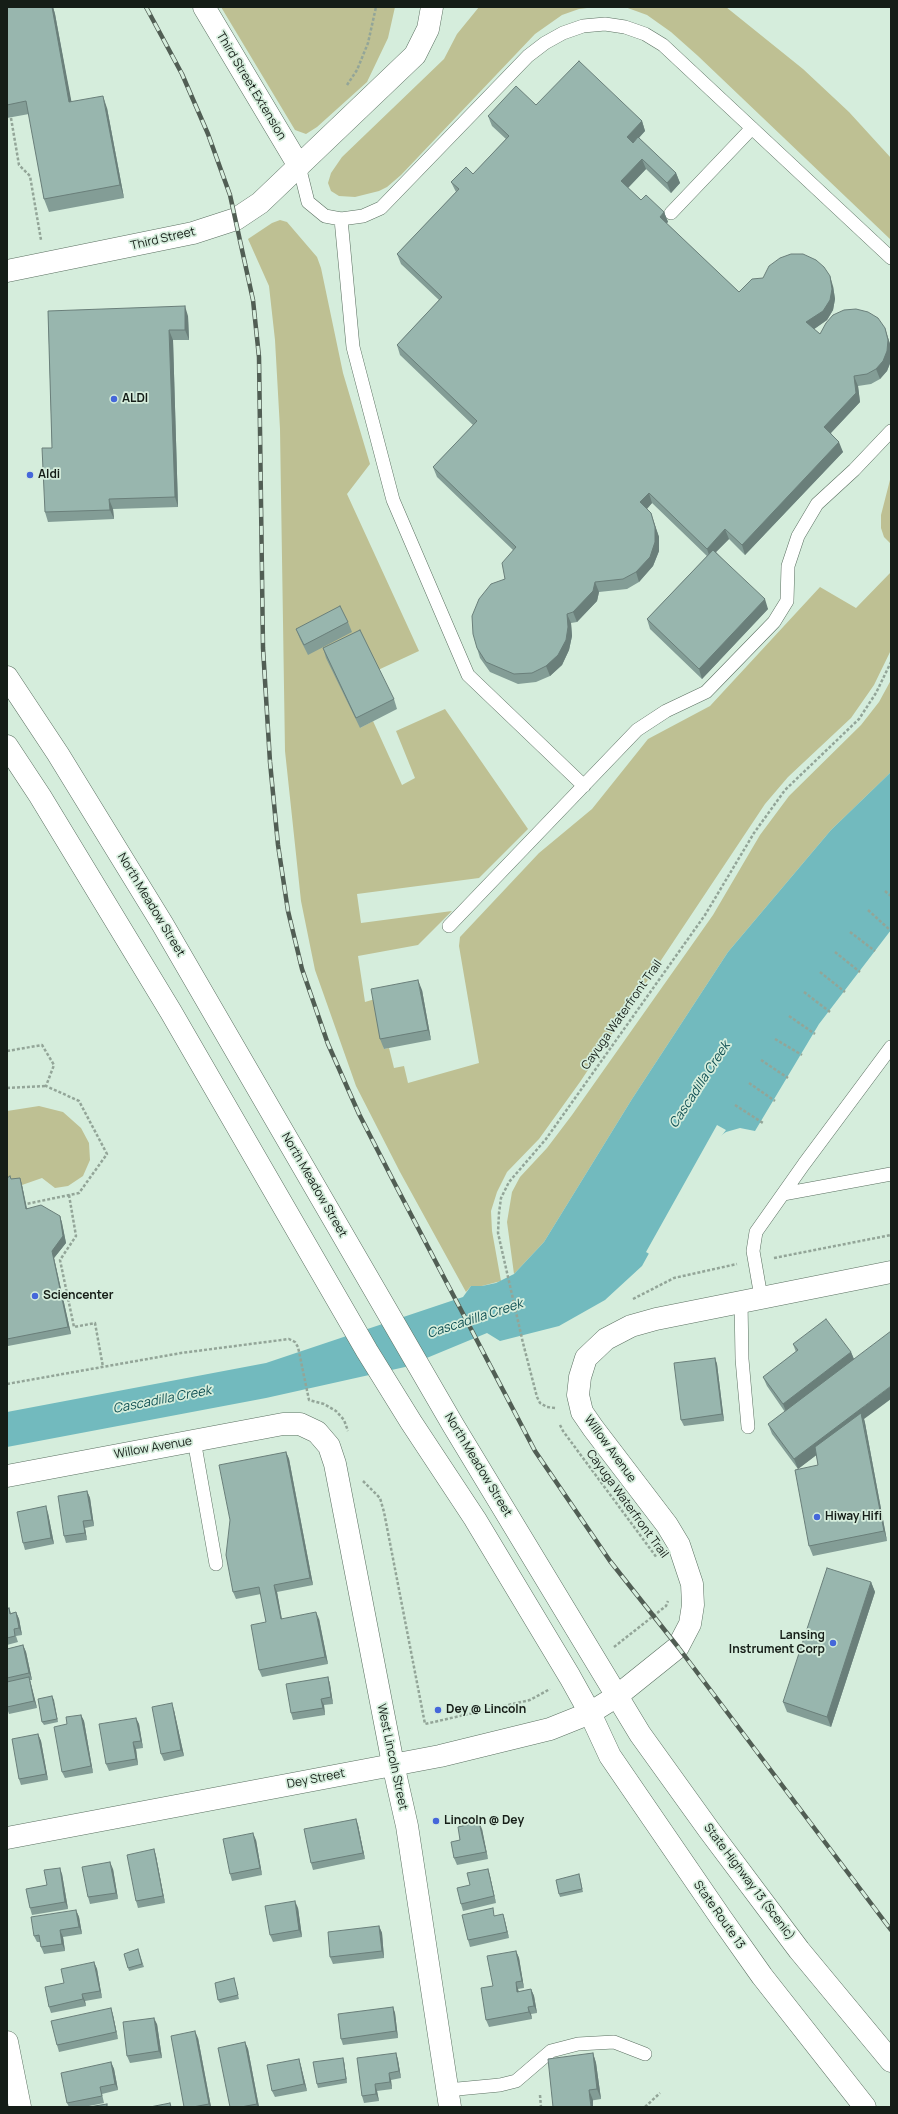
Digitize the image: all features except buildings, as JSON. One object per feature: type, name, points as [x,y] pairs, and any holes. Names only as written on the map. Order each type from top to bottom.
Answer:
[{"type":"main road","name":"Third Street Extension","points":[[204,7],[299,166]]},
{"type":"main road","name":"Third Street","points":[[7,272],[193,233],[236,219],[260,203],[415,55],[428,29],[432,7]]},
{"type":"main road","name":"North Meadow Street","points":[[7,677],[58,754],[175,945],[440,1403],[618,1696]]},
{"type":"main road","points":[[7,746],[40,796],[167,1006],[312,1256],[411,1422],[475,1519],[590,1713]]},
{"type":"main road","name":"Willow Avenue","points":[[618,1696],[678,1647],[690,1624],[693,1605],[692,1584],[679,1545],[667,1525],[582,1412],[578,1395],[586,1358],[606,1340],[631,1326],[656,1318],[891,1272]]},
{"type":"main road","name":"Willow Avenue","points":[[7,1476],[283,1424],[300,1424]]},
{"type":"main road","name":"West Lincoln Street","points":[[300,1424],[317,1432],[330,1446],[335,1464],[393,1764],[407,1826],[449,2098]]},
{"type":"main road","name":"Dey Street","points":[[7,1838],[440,1756],[550,1729],[590,1713],[618,1696]]},
{"type":"main road","name":"State Highway 13 (Scenic)","points":[[618,1696],[640,1734],[799,1950],[891,2061]]},
{"type":"main road","name":"State Route 13","points":[[590,1713],[610,1756],[721,1918],[762,1976],[865,2107]]},
{"type":"main road","points":[[7,2042],[20,2107]]},
{"type":"lane","points":[[299,166],[308,202],[325,216],[341,219],[364,216],[382,208],[528,56],[545,43],[563,32],[583,26],[605,24],[625,27],[645,34],[663,45],[891,258]]},
{"type":"lane","points":[[671,213],[752,128]]},
{"type":"lane","points":[[341,219],[353,347],[393,500],[468,675],[584,786]]},
{"type":"lane","points":[[449,926],[637,730],[666,711],[706,692],[774,622],[787,601],[788,566],[798,536],[817,504],[854,470],[891,431]]},
{"type":"lane","points":[[748,1427],[742,1359],[751,1299],[754,1262],[753,1251],[756,1232],[891,1047]]},
{"type":"lane","points":[[783,1194],[891,1174]]},
{"type":"lane","points":[[194,1440],[216,1564]]},
{"type":"lane","points":[[449,2098],[516,2081],[551,2051],[578,2044],[614,2042],[646,2054]]},
{"type":"path","points":[[346,87],[357,70],[368,43],[376,7]]},
{"type":"path","points":[[11,118],[19,165],[30,176],[41,240]]},
{"type":"path","name":"Cayuga Waterfront Trail","points":[[555,1408],[547,1407],[540,1403],[537,1397],[502,1257],[498,1233],[498,1213],[502,1198],[509,1182],[546,1139],[579,1094],[645,997],[704,915],[754,833],[785,790],[859,719],[876,692],[891,662]]},
{"type":"path","points":[[885,891],[891,896]]},
{"type":"path","points":[[868,910],[891,931]]},
{"type":"path","points":[[850,932],[875,951]]},
{"type":"path","points":[[835,952],[860,972]]},
{"type":"path","points":[[820,972],[845,992]]},
{"type":"path","points":[[804,992],[830,1012]]},
{"type":"path","points":[[790,1016],[815,1034]]},
{"type":"path","points":[[775,1039],[802,1055]]},
{"type":"path","points":[[7,1052],[42,1045],[54,1065],[46,1086]]},
{"type":"path","points":[[761,1060],[788,1078]]},
{"type":"path","points":[[749,1083],[776,1101]]},
{"type":"path","points":[[7,1088],[46,1086],[79,1101],[107,1154],[79,1193],[26,1204]]},
{"type":"path","points":[[735,1105],[763,1123]]},
{"type":"path","points":[[69,1195],[76,1236],[60,1260],[74,1327],[95,1323],[103,1367]]},
{"type":"path","points":[[631,1301],[674,1278],[891,1235]]},
{"type":"path","points":[[7,1384],[250,1343],[289,1339],[295,1342],[298,1347],[307,1391]]},
{"type":"path","points":[[554,1402],[557,1414]]},
{"type":"path","name":"Cayuga Waterfront Trail","points":[[559,1420],[562,1431],[657,1559]]},
{"type":"path","points":[[360,1478],[380,1498],[384,1512],[425,1724],[530,1700],[536,1697]]},
{"type":"path","points":[[622,1641],[666,1606],[670,1596]]},
{"type":"path","points":[[645,2107],[660,2094]]},
{"type":"path","points":[[540,2095],[541,2107]]},
{"type":"green space","points":[[221,7],[395,7],[388,38],[367,82],[317,127],[306,134],[295,130]]},
{"type":"green space","points":[[479,7],[595,7],[579,9],[562,15],[535,34],[401,175],[387,187],[379,191],[355,197],[339,196],[331,191],[328,183],[331,173],[342,157],[444,59],[457,34]]},
{"type":"green space","points":[[625,7],[726,7],[803,69],[849,112],[891,158],[891,240],[671,32],[647,15]]},
{"type":"green space","points":[[280,220],[287,222],[317,257],[321,268],[343,373],[370,464],[347,494],[419,651],[378,670],[360,728],[373,721],[402,785],[415,778],[396,731],[445,709],[528,829],[479,878],[357,894],[361,923],[452,911],[418,945],[358,956],[365,1002],[375,999],[384,1049],[389,1048],[394,1068],[404,1066],[408,1083],[479,1063],[459,946],[460,937],[539,853],[592,809],[648,739],[710,706],[820,587],[856,608],[891,572],[891,650],[874,685],[851,718],[788,777],[765,804],[580,1082],[539,1139],[507,1172],[497,1192],[491,1211],[492,1231],[501,1281],[482,1286],[471,1286],[466,1292],[400,1172],[356,1086],[315,970],[301,901],[285,751],[280,429],[275,340],[269,286],[248,239],[272,223]]},
{"type":"green space","points":[[891,476],[891,544],[884,537],[881,528],[881,515]]},
{"type":"green space","points":[[891,680],[891,772],[831,830],[728,952],[632,1099],[544,1242],[514,1274],[507,1222],[512,1192],[520,1177],[547,1148],[572,1115],[713,915],[760,835],[789,796],[861,725],[879,702]]},
{"type":"green space","points":[[39,1106],[63,1112],[81,1128],[89,1143],[90,1160],[83,1176],[68,1186],[55,1188],[42,1178],[22,1185],[7,1186],[7,1111]]},
{"type":"water","name":"Cascadilla Creek","points":[[891,772],[891,930],[819,1024],[755,1131],[740,1128],[726,1132],[710,1143],[642,1266],[605,1300],[559,1326],[500,1341],[487,1333],[405,1367],[266,1398],[7,1447],[7,1412],[266,1363],[463,1297],[471,1286],[482,1286],[496,1283],[514,1274],[544,1242],[632,1099],[728,952],[831,830]]},
{"type":"pier","points":[[717,1125],[726,1130],[712,1145],[651,1255],[646,1252]]},
{"type":"railway","points":[[146,7],[182,74],[208,134],[230,195],[253,300],[259,357],[263,648],[270,762],[278,845],[288,911],[302,969],[328,1044],[359,1114],[535,1451],[610,1561],[678,1647],[891,1930]]},
{"type":"place","name":"ALDI","points":[[114,399]]},
{"type":"place","name":"Aldi","points":[[30,475]]},
{"type":"place","name":"Sciencenter","points":[[35,1296]]},
{"type":"place","name":"Hiway Hifi","points":[[817,1517]]},
{"type":"place","name":"Lansing Instrument Corp","points":[[833,1643]]},
{"type":"place","name":"Dey @ Lincoln","points":[[438,1710]]},
{"type":"place","name":"Lincoln @ Dey","points":[[436,1821]]}]
